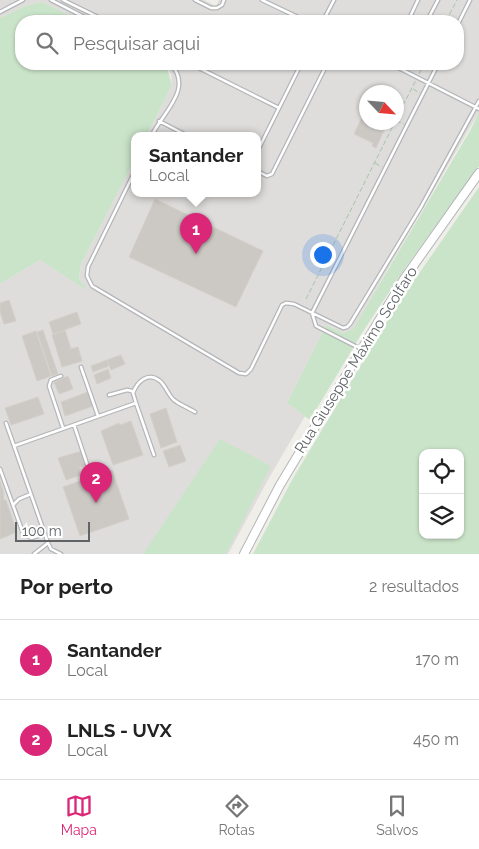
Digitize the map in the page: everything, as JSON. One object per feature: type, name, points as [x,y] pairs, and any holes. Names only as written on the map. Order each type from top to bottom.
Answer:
[{"type":"main road","name":"Rua Giuseppe Máximo Scolfaro","points":[[244,554],[280,485],[404,279],[479,173]]},
{"type":"lane","points":[[0,12],[23,0]]},
{"type":"lane","points":[[51,0],[80,15]]},
{"type":"lane","points":[[63,0],[94,15]]},
{"type":"lane","points":[[195,0],[211,8],[217,8],[224,0]]},
{"type":"lane","points":[[262,0],[293,15]]},
{"type":"lane","points":[[326,15],[334,0]]},
{"type":"lane","points":[[411,15],[418,0]]},
{"type":"lane","points":[[431,15],[438,0]]},
{"type":"lane","points":[[462,15],[470,0]]},
{"type":"lane","points":[[154,132],[180,87],[176,70]]},
{"type":"lane","points":[[203,70],[279,108]]},
{"type":"lane","points":[[261,144],[298,70]]},
{"type":"lane","points":[[261,173],[267,176],[272,174],[325,70]]},
{"type":"lane","points":[[403,70],[477,108]]},
{"type":"lane","points":[[361,349],[316,326],[312,313],[435,70]]},
{"type":"lane","points":[[131,179],[88,267],[87,276],[92,286],[239,373],[246,374],[251,369],[282,305],[286,303],[294,304],[343,328],[347,328],[420,207],[477,108],[479,101]]},
{"type":"lane","points":[[159,121],[180,132]]},
{"type":"lane","points":[[81,368],[98,416]]},
{"type":"lane","points":[[61,376],[51,380],[49,386],[63,428]]},
{"type":"lane","points":[[133,393],[140,381],[145,378],[159,379],[175,401],[196,412]]},
{"type":"lane","points":[[109,395],[128,390],[132,391],[154,455]]},
{"type":"lane","points":[[14,446],[136,403]]},
{"type":"lane","points":[[6,423],[44,534],[51,549],[62,554]]},
{"type":"lane","points":[[74,425],[90,470]]},
{"type":"lane","points":[[0,469],[25,535],[31,538],[44,534]]},
{"type":"lane","points":[[13,505],[31,494]]},
{"type":"lane","points":[[34,554],[48,543]]},
{"type":"path","points":[[449,15],[457,0]]},
{"type":"path","points":[[404,104],[421,70]]},
{"type":"path","points":[[412,88],[423,94]]},
{"type":"path","points":[[306,299],[391,130]]},
{"type":"path","points":[[374,163],[385,168]]},
{"type":"shaded area","points":[[0,0],[204,0],[216,6],[219,0],[479,0],[479,112],[353,329],[343,333],[326,325],[287,403],[305,416],[228,554],[0,554],[0,284],[40,260],[87,290],[79,278],[81,264],[131,167],[131,197],[261,197],[261,132],[148,132],[172,85],[169,70],[464,70],[464,15],[69,15],[42,2],[25,6],[0,18]]},
{"type":"green space","points":[[42,2],[69,15],[15,15],[15,70],[168,70],[172,85],[148,132],[131,132],[131,167],[81,264],[79,278],[88,291],[40,260],[0,284],[0,18],[25,6]]},
{"type":"green space","points":[[479,112],[479,166],[405,268],[362,333],[310,420],[287,403],[326,325],[343,333],[353,329],[471,129]]},
{"type":"green space","points":[[479,187],[479,554],[253,554],[292,480],[395,308]]},
{"type":"green space","points":[[220,439],[271,466],[226,554],[143,554]]},
{"type":"building","points":[[359,124],[359,130],[384,130],[376,148],[372,146],[373,143],[354,134]]},
{"type":"building","points":[[155,199],[263,251],[236,307],[129,257]]},
{"type":"building","points":[[9,300],[16,321],[4,324],[0,312],[0,303]]},
{"type":"building","points":[[77,312],[81,324],[53,334],[49,322]]},
{"type":"building","points":[[43,330],[58,374],[52,376],[37,332]]},
{"type":"building","points":[[65,330],[71,349],[78,347],[82,361],[62,367],[52,335]]},
{"type":"building","points":[[36,331],[51,376],[37,381],[22,336]]},
{"type":"building","points":[[121,355],[125,364],[111,370],[107,360]]},
{"type":"building","points":[[107,360],[109,366],[93,372],[91,366]]},
{"type":"building","points":[[108,369],[111,378],[97,384],[94,375]]},
{"type":"building","points":[[68,376],[73,389],[59,394],[54,382]]},
{"type":"building","points":[[88,392],[93,406],[65,416],[61,402]]},
{"type":"building","points":[[38,397],[44,414],[11,425],[5,408]]},
{"type":"building","points":[[166,408],[177,442],[161,448],[150,414]]},
{"type":"building","points":[[131,421],[143,455],[113,465],[101,431],[119,423],[120,425]]},
{"type":"building","points":[[180,445],[186,461],[169,467],[163,451]]},
{"type":"building","points":[[82,451],[86,465],[79,467],[81,475],[66,480],[58,458]]},
{"type":"building","points":[[112,470],[129,519],[80,536],[63,487]]},
{"type":"building","points":[[0,481],[4,500],[6,500],[17,532],[0,539]]},
{"type":"place","name":"Santander","points":[[196,254]]},
{"type":"place","name":"LNLS - UVX","points":[[96,503]]}]
